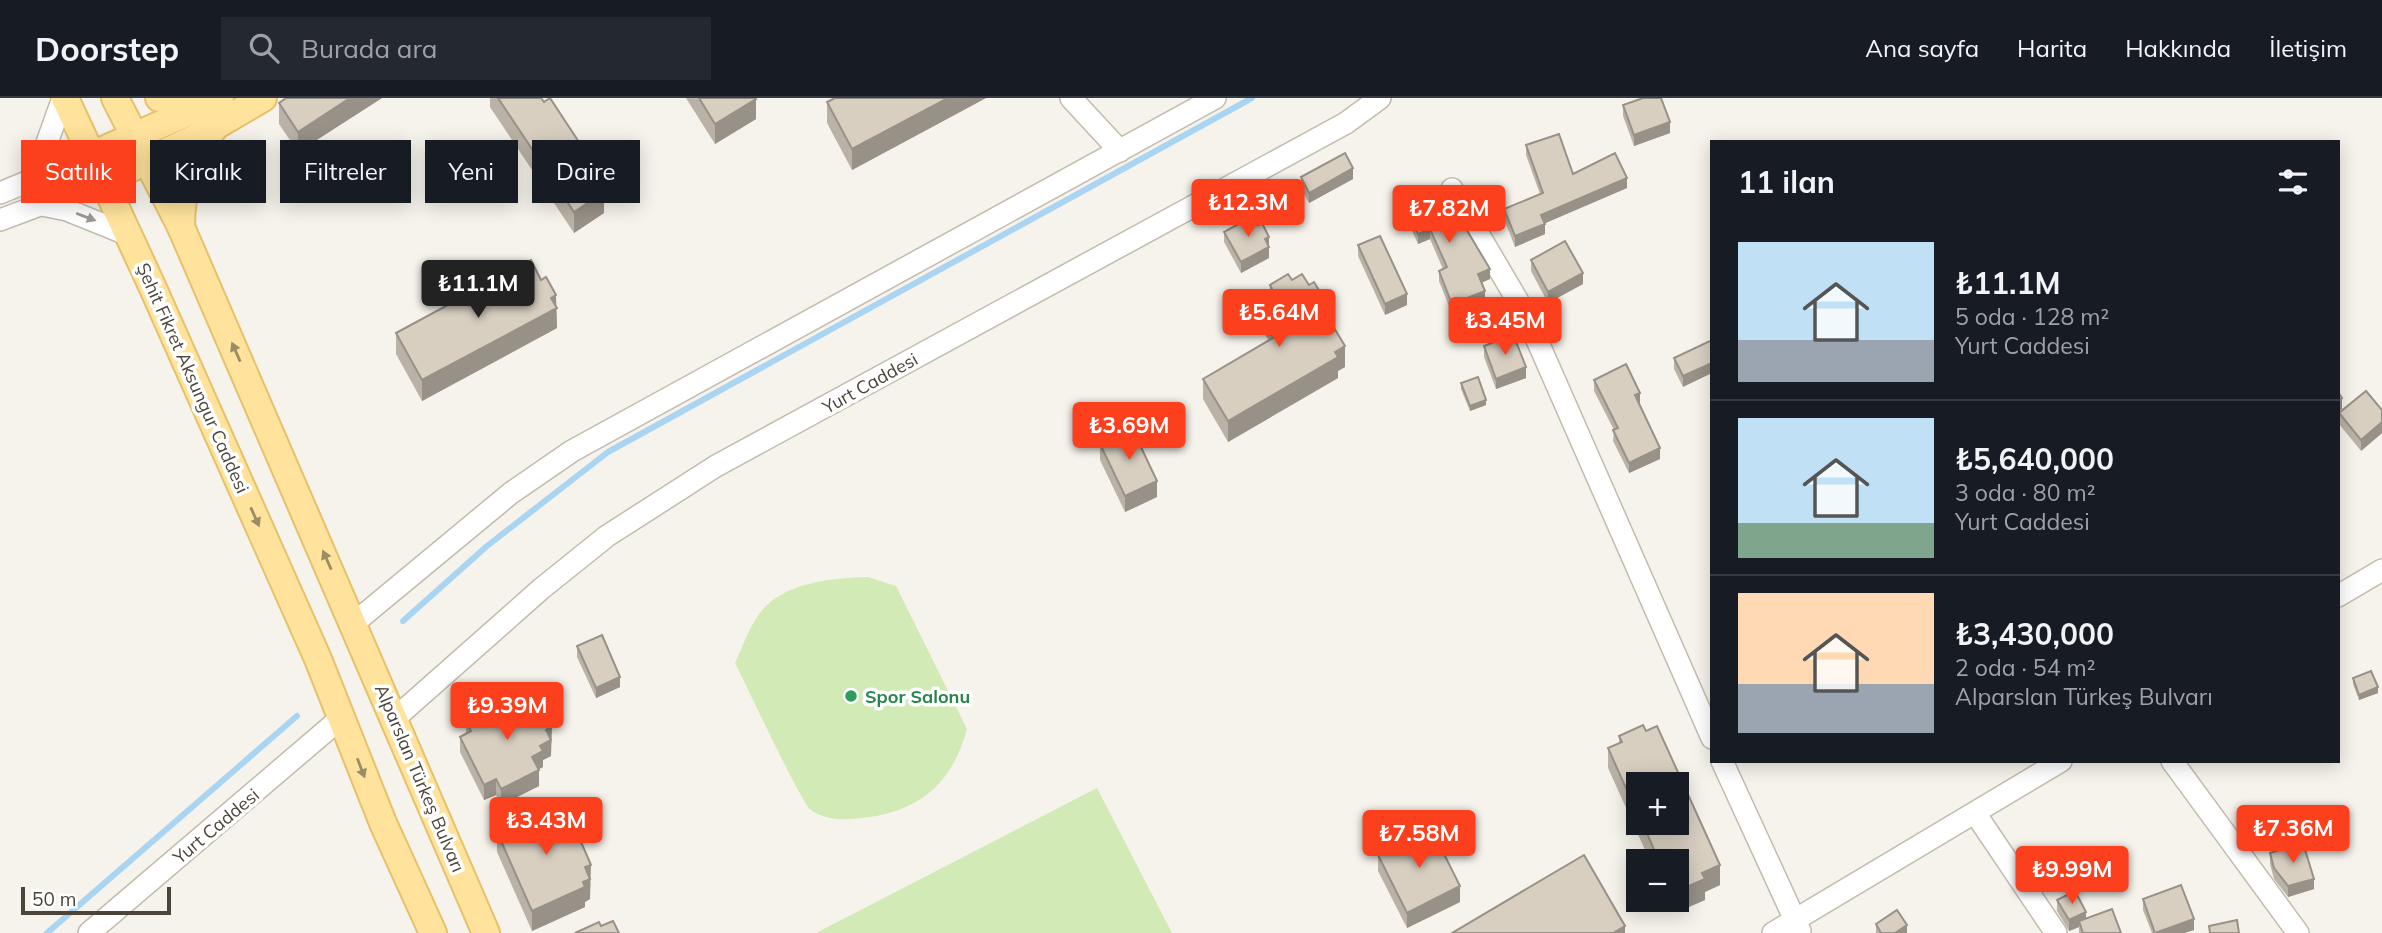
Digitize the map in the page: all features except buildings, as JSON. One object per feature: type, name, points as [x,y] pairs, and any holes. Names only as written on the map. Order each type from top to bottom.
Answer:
[{"type":"main road","name":"Şehit Fikret Aksungur Caddesi","points":[[64,98],[85,140]]},
{"type":"main road","points":[[115,98],[181,227],[354,623]]},
{"type":"main road","points":[[159,98],[214,110]]},
{"type":"main road","points":[[136,153],[214,110],[263,98]]},
{"type":"main road","points":[[181,227],[181,208],[188,173],[214,110]]},
{"type":"main road","points":[[136,150],[141,149]]},
{"type":"main road","name":"Şehit Fikret Aksungur Caddesi","points":[[114,203],[318,659],[383,823],[433,933]]},
{"type":"main road","name":"Alparslan Türkeş Bulvarı","points":[[354,623],[486,933]]},
{"type":"street","points":[[48,140],[64,98]]},
{"type":"street","points":[[1071,98],[1120,151]]},
{"type":"street","points":[[354,623],[511,493],[572,451],[1215,98]]},
{"type":"street","name":"Yurt Caddesi","points":[[394,719],[541,589],[651,506],[716,466],[1346,123],[1380,98]]},
{"type":"street","points":[[0,193],[21,184]]},
{"type":"street","points":[[1452,189],[1526,315],[1704,702],[1710,729]]},
{"type":"street","points":[[0,220],[47,203]]},
{"type":"street","points":[[42,205],[67,210],[129,235]]},
{"type":"street","points":[[2340,595],[2382,570]]},
{"type":"street","name":"Yurt Caddesi","points":[[89,933],[341,718]]},
{"type":"street","points":[[1723,763],[1798,929]]},
{"type":"street","points":[[1773,933],[1798,929],[1975,813],[2058,763]]},
{"type":"street","points":[[2173,763],[2298,933]]},
{"type":"street","points":[[1975,813],[2056,933]]},
{"type":"green space","name":"Spor Salonu","points":[[868,577],[896,586],[967,729],[961,748],[942,780],[916,802],[882,815],[835,819],[817,814],[805,803],[735,663],[756,619],[776,598],[814,582]]},
{"type":"green space","points":[[1097,788],[1172,933],[816,933]]},
{"type":"waterway","points":[[403,621],[487,546],[608,452],[1252,98]]},
{"type":"waterway","points":[[47,933],[297,716]]},
{"type":"place","name":"Spor Salonu","points":[[851,696]]}]
